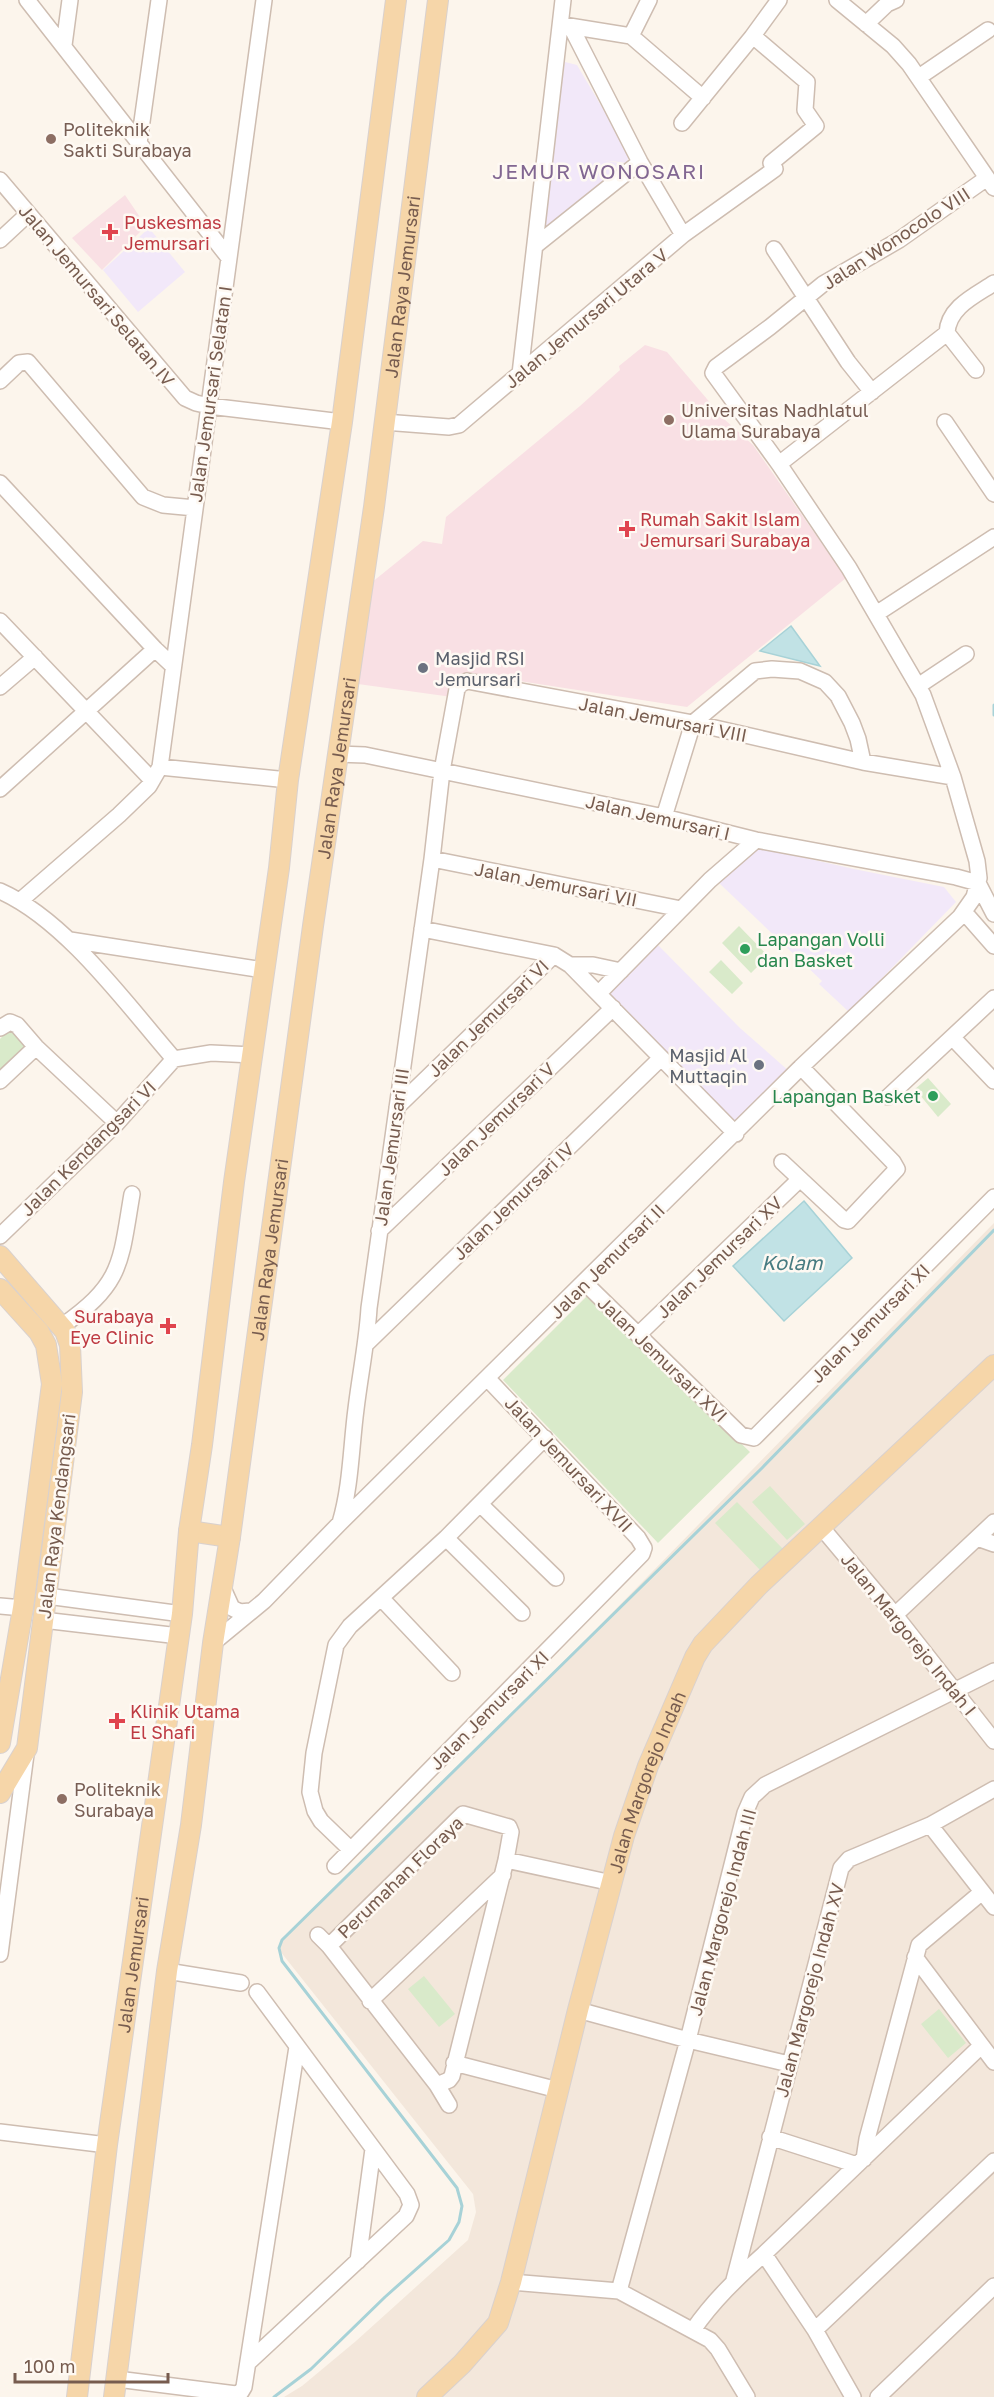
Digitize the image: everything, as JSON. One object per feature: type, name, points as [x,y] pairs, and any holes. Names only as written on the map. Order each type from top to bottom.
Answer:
[{"type":"main road","points":[[230,1537],[189,1531],[202,1445],[234,1182],[279,868],[288,780],[342,423],[396,0]]},
{"type":"main road","name":"Jalan Raya Jemursari","points":[[230,1537],[337,754],[374,507],[438,0]]},
{"type":"main road","name":"Jalan Raya Kendangsari","points":[[0,1793],[27,1748],[72,1392],[70,1345],[62,1326],[4,1268]]},
{"type":"main road","name":"Jalan Raya Kendangsari","points":[[0,1289],[39,1332],[46,1345],[51,1384],[23,1608],[0,1743]]},
{"type":"main road","name":"Jalan Margorejo Indah","points":[[427,2397],[481,2344],[498,2323],[511,2282],[578,2010],[624,1836],[641,1784],[703,1644],[759,1585],[994,1365]]},
{"type":"main road","points":[[38,1490],[60,1495]]},
{"type":"main road","name":"Jalan Jemursari","points":[[77,2397],[107,2145],[182,1614],[189,1531]]},
{"type":"main road","name":"Jalan Jemursari","points":[[116,2388],[167,1971],[191,1825],[213,1642],[230,1537]]},
{"type":"main road","name":"Jalan Margorejo Indah","points":[[419,2397],[422,2391],[500,2314]]},
{"type":"street","points":[[27,0],[229,258]]},
{"type":"street","points":[[64,45],[70,0]]},
{"type":"street","points":[[139,143],[159,0]]},
{"type":"street","name":"Jalan Jemursari Selatan I","points":[[154,777],[173,666],[264,0]]},
{"type":"street","points":[[520,374],[565,26],[563,0]]},
{"type":"street","points":[[631,36],[649,0]]},
{"type":"street","points":[[682,123],[753,36],[779,0]]},
{"type":"street","points":[[837,0],[899,52],[919,77],[991,183]]},
{"type":"street","points":[[866,24],[887,4],[896,0]]},
{"type":"street","points":[[565,26],[631,36],[703,98]]},
{"type":"street","points":[[565,26],[683,235]]},
{"type":"street","points":[[919,77],[988,30]]},
{"type":"street","name":"Jalan Jemursari Utara V","points":[[384,422],[459,426],[683,235],[775,169],[771,163],[816,126],[805,110],[807,82],[753,36]]},
{"type":"street","points":[[535,246],[640,162]]},
{"type":"street","name":"Jalan Jemursari Selatan IV","points":[[0,180],[178,390],[196,403],[342,423]]},
{"type":"street","name":"Jalan Wonocolo VIII","points":[[783,462],[713,373],[716,367],[823,284],[991,183]]},
{"type":"street","points":[[0,240],[28,214]]},
{"type":"street","points":[[774,249],[848,362],[872,392]]},
{"type":"street","points":[[994,283],[961,305],[949,322],[947,333],[783,462],[849,568],[929,707],[976,852],[978,883],[974,897],[965,913],[994,946]]},
{"type":"street","points":[[947,333],[976,370]]},
{"type":"street","points":[[0,381],[19,363],[28,362],[143,497],[163,505],[195,508]]},
{"type":"street","points":[[945,422],[994,494]]},
{"type":"street","points":[[0,483],[173,666]]},
{"type":"street","points":[[876,614],[994,537]]},
{"type":"street","points":[[0,621],[154,777],[288,780]]},
{"type":"street","points":[[0,789],[155,649]]},
{"type":"street","points":[[918,686],[966,654]]},
{"type":"street","points":[[0,687],[35,657]]},
{"type":"street","points":[[664,817],[693,723],[754,671],[772,669],[810,674],[830,688],[838,696],[852,723],[858,739],[862,762]]},
{"type":"street","name":"Jalan Jemursari VIII","points":[[442,771],[457,689],[467,681],[693,723],[862,762],[953,777]]},
{"type":"street","name":"Jalan Jemursari I","points":[[337,754],[365,755],[664,817],[756,840],[978,883]]},
{"type":"street","name":"Jalan Jemursari III","points":[[340,1523],[345,1504],[356,1405],[367,1343],[379,1231],[432,859],[442,771]]},
{"type":"street","points":[[21,900],[119,815],[154,777]]},
{"type":"street","points":[[599,993],[710,880],[756,840]]},
{"type":"street","name":"Jalan Jemursari VII","points":[[432,859],[681,909]]},
{"type":"street","points":[[978,883],[994,914]]},
{"type":"street","points":[[0,891],[21,900],[70,940],[174,1059],[210,1053],[253,1055]]},
{"type":"street","name":"Jalan Jemursari II","points":[[213,1642],[264,1601],[801,1067],[965,913]]},
{"type":"street","name":"Jalan Jemursari VI","points":[[422,930],[554,955],[570,964],[660,1059],[736,1134]]},
{"type":"street","points":[[70,940],[263,970]]},
{"type":"street","name":"Jalan Jemursari VI","points":[[397,1107],[554,955]]},
{"type":"street","name":"Jalan Jemursari VI","points":[[570,964],[593,965],[621,971]]},
{"type":"street","points":[[888,1097],[994,998]]},
{"type":"street","name":"Jalan Jemursari V","points":[[379,1231],[613,1008]]},
{"type":"street","points":[[0,1028],[7,1023],[14,1023],[36,1047],[117,1123]]},
{"type":"street","points":[[953,1038],[994,1081]]},
{"type":"street","points":[[0,1081],[36,1047]]},
{"type":"street","name":"Jalan Kendangsari VI","points":[[0,1236],[117,1123],[174,1059]]},
{"type":"street","name":"Jalan Jemursari IV","points":[[367,1343],[660,1059]]},
{"type":"street","points":[[782,1162],[848,1221],[897,1169],[893,1162],[801,1067]]},
{"type":"street","name":"Jalan Jemursari XV","points":[[639,1334],[800,1179]]},
{"type":"street","points":[[62,1326],[101,1296],[111,1281],[119,1263],[132,1194]]},
{"type":"street","name":"Jalan Jemursari XI","points":[[741,1435],[750,1439],[759,1435],[994,1197]]},
{"type":"street","name":"Jalan Jemursari XVI","points":[[585,1283],[741,1435]]},
{"type":"street","name":"Jalan Jemursari XVII","points":[[488,1378],[642,1542],[644,1548],[642,1554]]},
{"type":"street","points":[[350,1849],[332,1834],[315,1811],[310,1792],[314,1753],[336,1645],[350,1626],[446,1538],[545,1438]]},
{"type":"street","points":[[480,1504],[556,1578]]},
{"type":"street","points":[[895,1615],[994,1522]]},
{"type":"street","name":"Jalan Margorejo Indah I","points":[[822,1528],[956,1690],[994,1741]]},
{"type":"street","points":[[446,1538],[522,1613]]},
{"type":"street","points":[[977,1538],[994,1544]]},
{"type":"street","name":"Jalan Jemursari XI","points":[[335,1866],[642,1554]]},
{"type":"street","points":[[222,1586],[232,1608],[240,1612],[250,1611]]},
{"type":"street","points":[[47,1596],[182,1614]]},
{"type":"street","points":[[382,1599],[452,1673]]},
{"type":"street","points":[[0,1606],[23,1608]]},
{"type":"street","points":[[43,1620],[179,1636]]},
{"type":"street","name":"Jalan Margorejo Indah III","points":[[620,2291],[688,2040],[745,1813],[752,1797],[765,1785],[994,1671]]},
{"type":"street","points":[[0,1954],[27,1748]]},
{"type":"street","name":"Jalan Margorejo Indah XV","points":[[734,2280],[841,1868],[849,1859],[930,1825],[994,1789]]},
{"type":"street","name":"Perumahan Floraya","points":[[463,1814],[510,1827],[505,1868],[451,2078],[437,2085],[324,1941],[463,1814]]},
{"type":"street","points":[[930,1825],[994,1907]]},
{"type":"street","points":[[370,2001],[505,1868],[612,1883]]},
{"type":"street","points":[[860,2162],[915,1957],[922,1941],[982,1892]]},
{"type":"street","points":[[915,1957],[994,2062]]},
{"type":"street","points":[[167,1971],[241,1983]]},
{"type":"street","points":[[249,2362],[406,2216],[411,2205],[407,2194],[256,1992]]},
{"type":"street","points":[[578,2010],[789,2064]]},
{"type":"street","points":[[693,2331],[706,2311],[734,2280],[981,2046]]},
{"type":"street","points":[[116,2388],[236,2394],[244,2387],[297,2047]]},
{"type":"street","points":[[454,2063],[558,2090]]},
{"type":"street","points":[[437,2085],[449,2105]]},
{"type":"street","points":[[0,2132],[107,2145]]},
{"type":"street","points":[[770,2137],[860,2162]]},
{"type":"street","points":[[358,2260],[373,2149]]},
{"type":"street","points":[[815,2330],[994,2161]]},
{"type":"street","points":[[764,2254],[815,2330],[853,2397]]},
{"type":"street","points":[[511,2282],[620,2291],[710,2340],[718,2349],[747,2397]]},
{"type":"street","points":[[878,2397],[994,2286]]},
{"type":"shaded area","points":[[565,62],[577,65],[629,153],[627,163],[602,160],[625,164],[548,233],[540,232]]},
{"type":"shaded area","name":"Puskesmas Jemursari","points":[[125,195],[146,226],[102,270],[72,238]]},
{"type":"shaded area","points":[[149,228],[185,272],[138,312],[103,270]]},
{"type":"shaded area","name":"Rumah Sakit Islam Jemursari Surabaya","points":[[645,345],[667,352],[724,419],[753,445],[846,578],[687,707],[468,673],[455,683],[452,697],[358,684],[371,583],[423,541],[442,544],[446,517],[580,406],[620,370],[619,366]]},
{"type":"shaded area","points":[[756,847],[944,887],[956,902],[849,1012],[819,984],[822,981],[718,882]]},
{"type":"shaded area","points":[[656,943],[740,1028],[790,1072],[734,1128],[606,993]]},
{"type":"shaded area","points":[[994,1223],[994,2397],[284,2397],[302,2386],[356,2341],[468,2240],[476,2212],[473,2194],[280,1951],[280,1942],[503,1724]]},
{"type":"green space","name":"Lapangan Volli dan Basket","points":[[739,926],[768,956],[751,973],[722,943]]},
{"type":"green space","name":"Lapangan Volli dan Basket","points":[[721,960],[743,983],[732,994],[709,972]]},
{"type":"green space","points":[[10,1028],[29,1046],[0,1072],[0,1039]]},
{"type":"green space","name":"Lapangan Basket","points":[[928,1078],[951,1104],[938,1117],[915,1089]]},
{"type":"green space","points":[[587,1296],[750,1452],[658,1543],[503,1380]]},
{"type":"green space","points":[[770,1486],[805,1524],[787,1540],[752,1502]]},
{"type":"green space","points":[[737,1502],[783,1549],[761,1571],[715,1523]]},
{"type":"green space","points":[[424,1976],[455,2014],[439,2027],[408,1989]]},
{"type":"green space","points":[[939,2009],[966,2043],[948,2058],[921,2024]]},
{"type":"water","points":[[791,626],[820,666],[760,651]]},
{"type":"water","name":"Kolam","points":[[804,1201],[852,1258],[784,1321],[733,1266]]},
{"type":"waterway","points":[[994,705],[994,715]]},
{"type":"waterway","points":[[274,2397],[311,2369],[385,2297],[449,2240],[459,2222],[462,2206],[457,2188],[282,1961],[279,1948],[282,1940],[762,1468],[994,1230]]},
{"type":"place","name":"Politeknik Sakti Surabaya","points":[[51,139]]},
{"type":"place","name":"Puskesmas Jemursari","points":[[110,232]]},
{"type":"place","name":"Universitas Nadhlatul Ulama Surabaya","points":[[669,420]]},
{"type":"place","name":"Rumah Sakit Islam Jemursari Surabaya","points":[[627,529]]},
{"type":"place","name":"Masjid RSI Jemursari","points":[[423,668]]},
{"type":"place","name":"Lapangan Volli dan Basket","points":[[745,949]]},
{"type":"place","name":"Masjid Al Muttaqin","points":[[759,1065]]},
{"type":"place","name":"Lapangan Basket","points":[[933,1096]]},
{"type":"place","name":"Surabaya Eye Clinic","points":[[168,1326]]},
{"type":"place","name":"Klinik Utama El Shafi","points":[[117,1721]]},
{"type":"place","name":"Politeknik Surabaya","points":[[62,1799]]},
{"type":"district","name":"JEMUR WONOSARI","points":[[599,171]]}]
